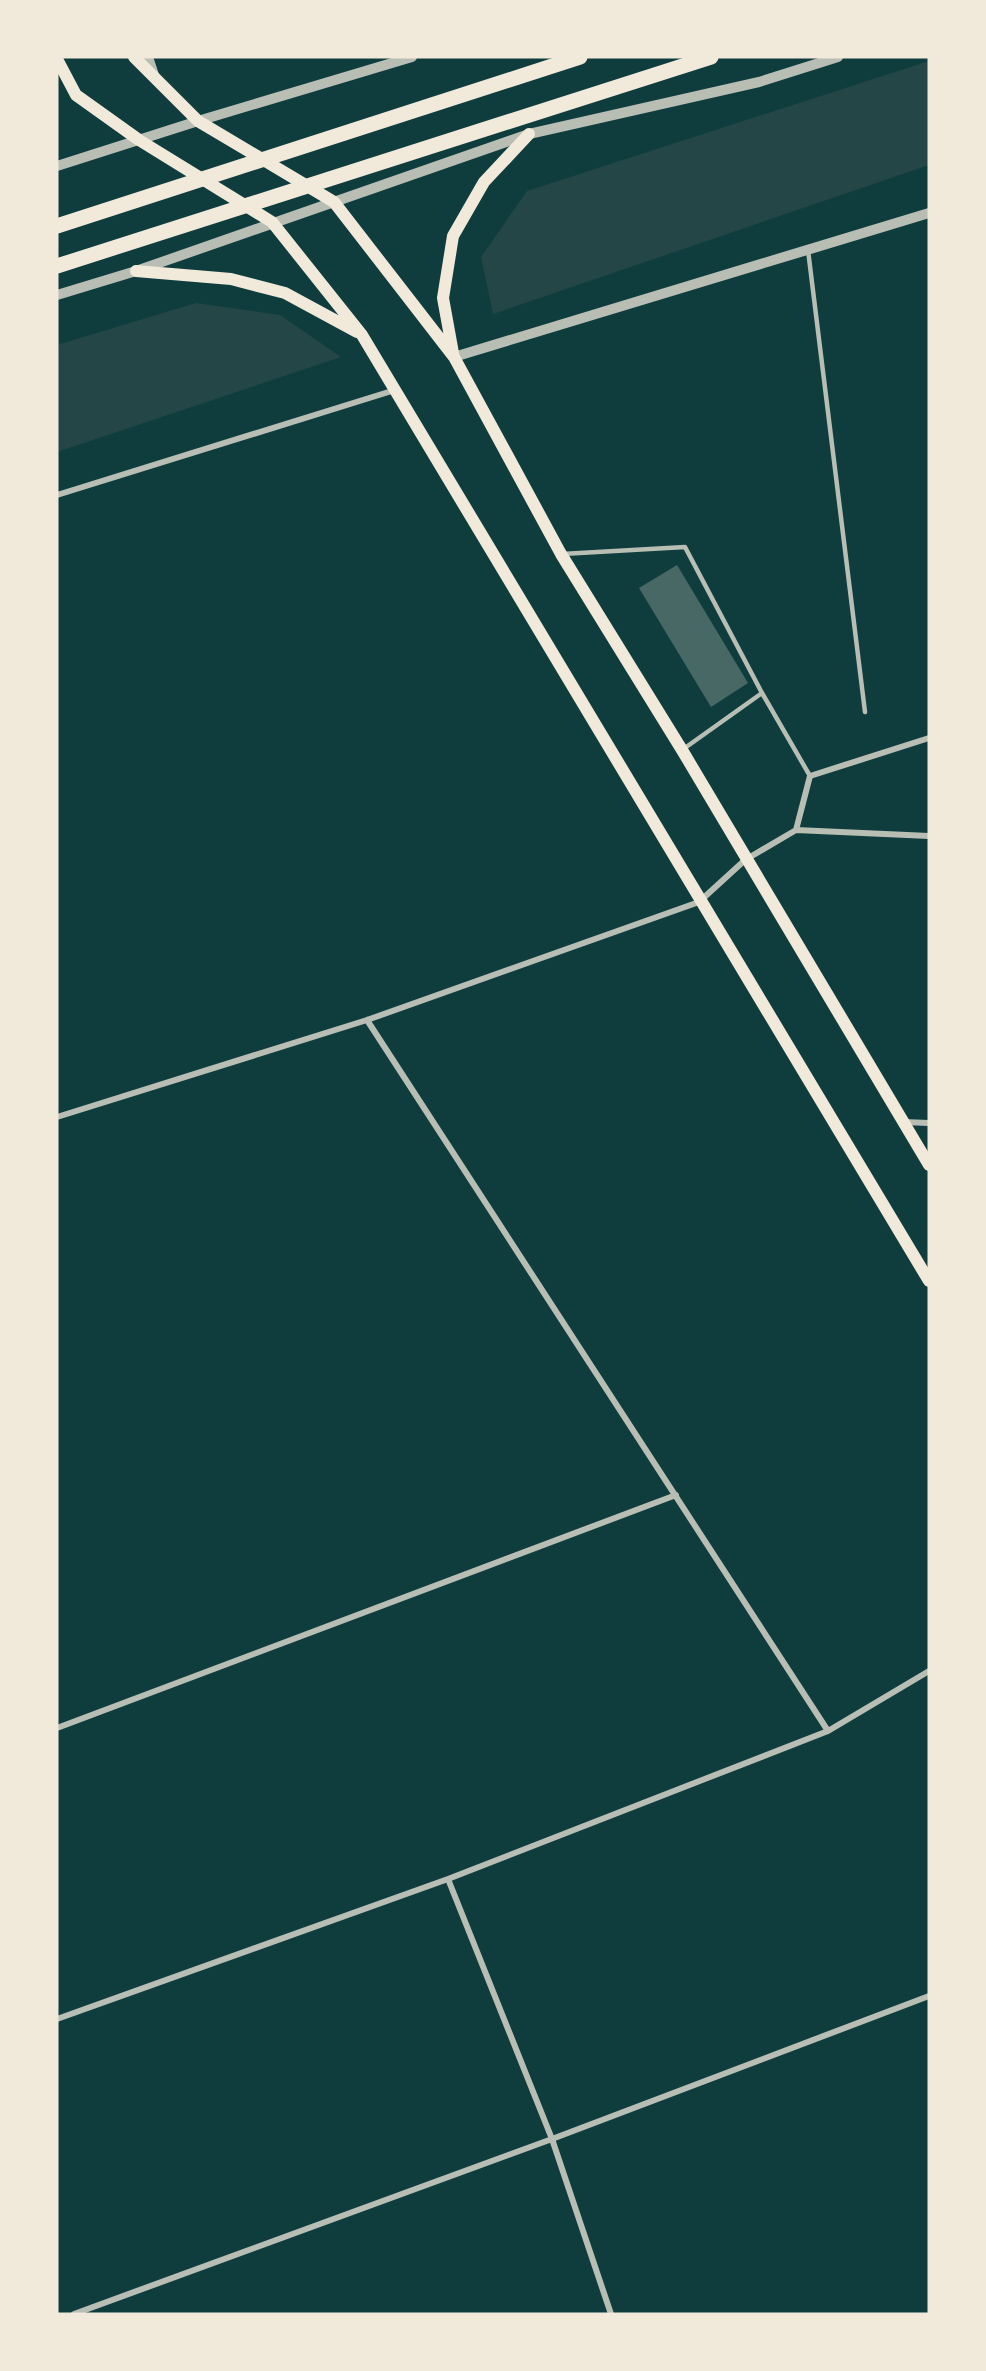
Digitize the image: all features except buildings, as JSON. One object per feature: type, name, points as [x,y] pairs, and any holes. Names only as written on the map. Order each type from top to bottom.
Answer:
[{"type":"main road","points":[[134,57],[198,121],[334,202],[454,357],[561,554],[682,750],[745,860],[929,1166]]},
{"type":"main road","points":[[57,226],[580,57]]},
{"type":"main road","points":[[57,266],[711,57]]},
{"type":"main road","points":[[57,59],[76,95],[139,140],[272,222],[362,335],[699,902],[929,1281]]},
{"type":"main road","points":[[454,357],[443,298],[453,236],[484,182],[529,134]]},
{"type":"main road","points":[[136,271],[231,279],[285,293],[362,335]]},
{"type":"street","points":[[148,57],[154,75]]},
{"type":"street","points":[[57,166],[412,57]]},
{"type":"street","points":[[57,295],[136,271],[529,134],[759,82],[838,57]]},
{"type":"street","points":[[454,357],[929,213]]},
{"type":"street","points":[[57,495],[395,390]]},
{"type":"street","points":[[796,830],[810,776],[929,738]]},
{"type":"street","points":[[57,1117],[367,1020],[699,902],[745,860],[796,830],[929,836]]},
{"type":"street","points":[[367,1020],[828,1731]]},
{"type":"street","points":[[903,1122],[929,1123]]},
{"type":"street","points":[[57,1728],[676,1495]]},
{"type":"street","points":[[57,2019],[448,1879],[828,1731],[929,1671]]},
{"type":"street","points":[[448,1879],[552,2139],[611,2314]]},
{"type":"street","points":[[74,2314],[552,2139],[929,1996]]},
{"type":"lane","points":[[808,250],[865,712]]},
{"type":"lane","points":[[561,554],[685,547],[762,693],[810,776]]},
{"type":"lane","points":[[682,750],[762,693]]},
{"type":"shaded area","points":[[929,61],[929,165],[493,314],[481,257],[527,191]]},
{"type":"shaded area","points":[[196,303],[280,315],[341,357],[57,452],[57,345]]}]
